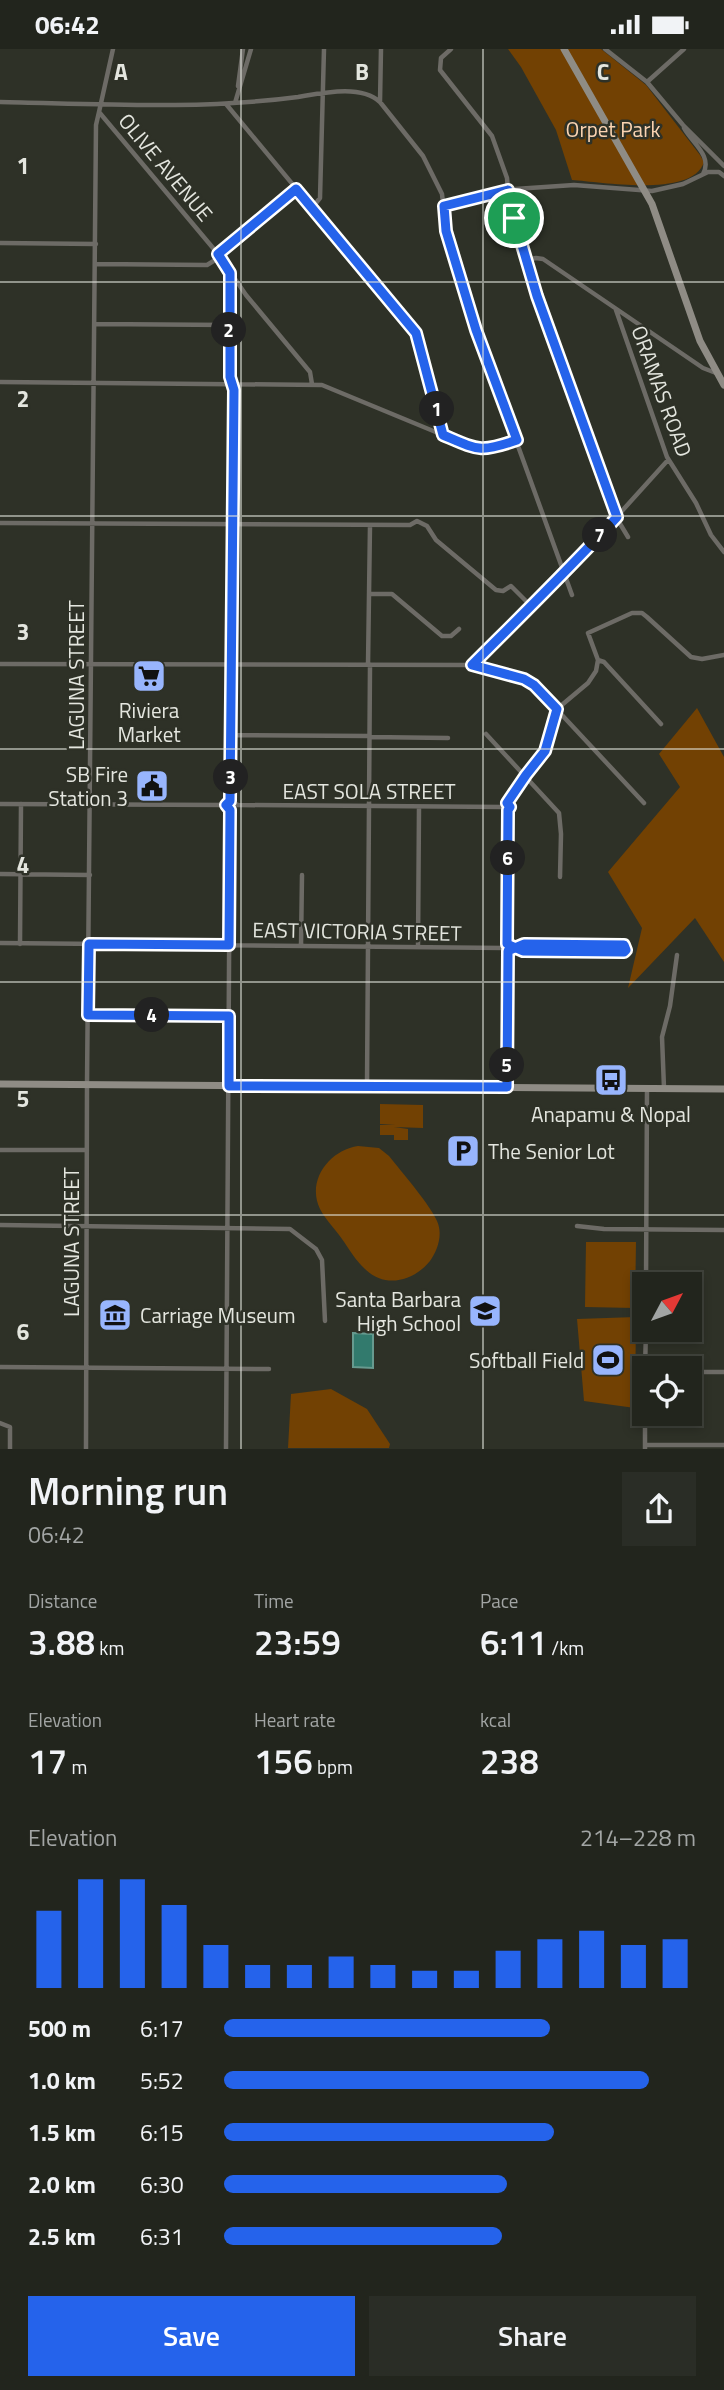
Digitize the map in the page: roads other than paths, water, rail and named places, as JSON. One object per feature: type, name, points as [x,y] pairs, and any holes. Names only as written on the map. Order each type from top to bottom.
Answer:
[{"type":"main road","points":[[564,49],[646,191],[700,341],[724,385]]},
{"type":"main road","points":[[0,1084],[724,1089]]},
{"type":"street","points":[[101,104],[113,49]]},
{"type":"street","points":[[235,103],[243,49]]},
{"type":"street","points":[[235,103],[251,49]]},
{"type":"street","points":[[313,208],[320,198],[324,49]]},
{"type":"street","points":[[380,101],[381,49]]},
{"type":"street","points":[[450,49],[442,56],[439,65],[442,75],[491,133],[507,178],[509,201],[527,260],[617,517],[628,537]]},
{"type":"street","points":[[605,49],[647,82],[683,125],[724,166]]},
{"type":"street","points":[[647,82],[684,49]]},
{"type":"street","points":[[0,102],[226,104],[323,93],[361,92],[380,101],[425,159],[442,194],[446,231],[472,317],[572,595]]},
{"type":"street","name":"OLIVE AVENUE","points":[[101,104],[99,112],[219,255],[230,273],[310,372],[312,384]]},
{"type":"street","points":[[226,104],[416,333],[443,435]]},
{"type":"street","name":"LAGUNA STREET","points":[[86,1448],[96,125],[99,112]]},
{"type":"street","points":[[683,125],[706,159],[702,174]]},
{"type":"street","points":[[444,206],[508,190],[574,185],[646,191],[683,184],[712,171],[724,176]]},
{"type":"street","points":[[96,264],[207,265],[296,189]]},
{"type":"street","points":[[0,243],[96,244]]},
{"type":"street","points":[[527,260],[543,259],[703,368],[716,373]]},
{"type":"street","points":[[226,1448],[234,390],[230,377],[230,273]]},
{"type":"street","name":"ORAMAS ROAD","points":[[616,310],[668,460],[696,503],[717,545],[724,552]]},
{"type":"street","points":[[95,324],[229,325]]},
{"type":"street","points":[[0,382],[312,384],[327,386],[482,449],[517,440]]},
{"type":"street","points":[[472,665],[530,605],[565,574],[668,460]]},
{"type":"street","points":[[0,523],[410,526],[417,521],[427,526],[436,540],[496,590],[503,591],[510,586],[530,605]]},
{"type":"street","points":[[368,1087],[370,525]]},
{"type":"street","points":[[370,594],[392,594],[442,636],[451,636],[459,629]]},
{"type":"street","points":[[507,1087],[509,948],[506,807],[545,751],[557,709],[589,683],[596,671],[598,660],[588,633],[632,613],[638,613],[647,617],[691,657],[706,659],[724,655]]},
{"type":"street","points":[[598,660],[604,662],[661,724]]},
{"type":"street","points":[[0,664],[472,665],[524,679],[534,685],[644,803]]},
{"type":"street","points":[[486,734],[555,806],[560,816],[560,877]]},
{"type":"street","points":[[231,735],[448,738]]},
{"type":"street","name":"EAST SOLA STREET","points":[[0,804],[506,807]]},
{"type":"street","points":[[20,944],[21,804]]},
{"type":"street","points":[[418,947],[419,807]]},
{"type":"street","points":[[0,874],[90,875]]},
{"type":"street","points":[[301,946],[302,874]]},
{"type":"street","name":"EAST VICTORIA STREET","points":[[0,943],[509,948],[523,951],[624,952],[627,948],[624,945],[524,944],[509,948]]},
{"type":"street","points":[[664,1089],[662,1037],[670,1006],[677,955]]},
{"type":"street","points":[[88,1015],[229,1016]]},
{"type":"street","points":[[646,1272],[647,1089]]},
{"type":"street","points":[[0,1150],[87,1150]]},
{"type":"street","points":[[0,1225],[288,1228],[316,1249],[322,1260],[325,1321]]},
{"type":"street","points":[[577,1226],[604,1229],[724,1230]]},
{"type":"street","points":[[0,1367],[269,1369]]},
{"type":"street","points":[[702,1372],[724,1372]]},
{"type":"street","points":[[0,1423],[10,1427],[10,1448]]},
{"type":"street","points":[[645,1426],[645,1447],[724,1445]]},
{"type":"water","points":[[353,1333],[373,1334],[373,1368],[353,1367]]},
{"type":"place","name":"Riviera Market","points":[[149,676]]},
{"type":"place","name":"SB Fire Station 3","points":[[152,786]]},
{"type":"place","name":"Anapamu & Nopal","points":[[611,1080]]},
{"type":"place","name":"The Senior Lot","points":[[463,1151]]},
{"type":"place","name":"Santa Barbara High School","points":[[485,1311]]},
{"type":"place","name":"Carriage Museum","points":[[115,1315]]},
{"type":"place","name":"Softball Field","points":[[608,1360]]},
{"type":"park label","name":"Orpet Park","points":[[613,129]]}]
